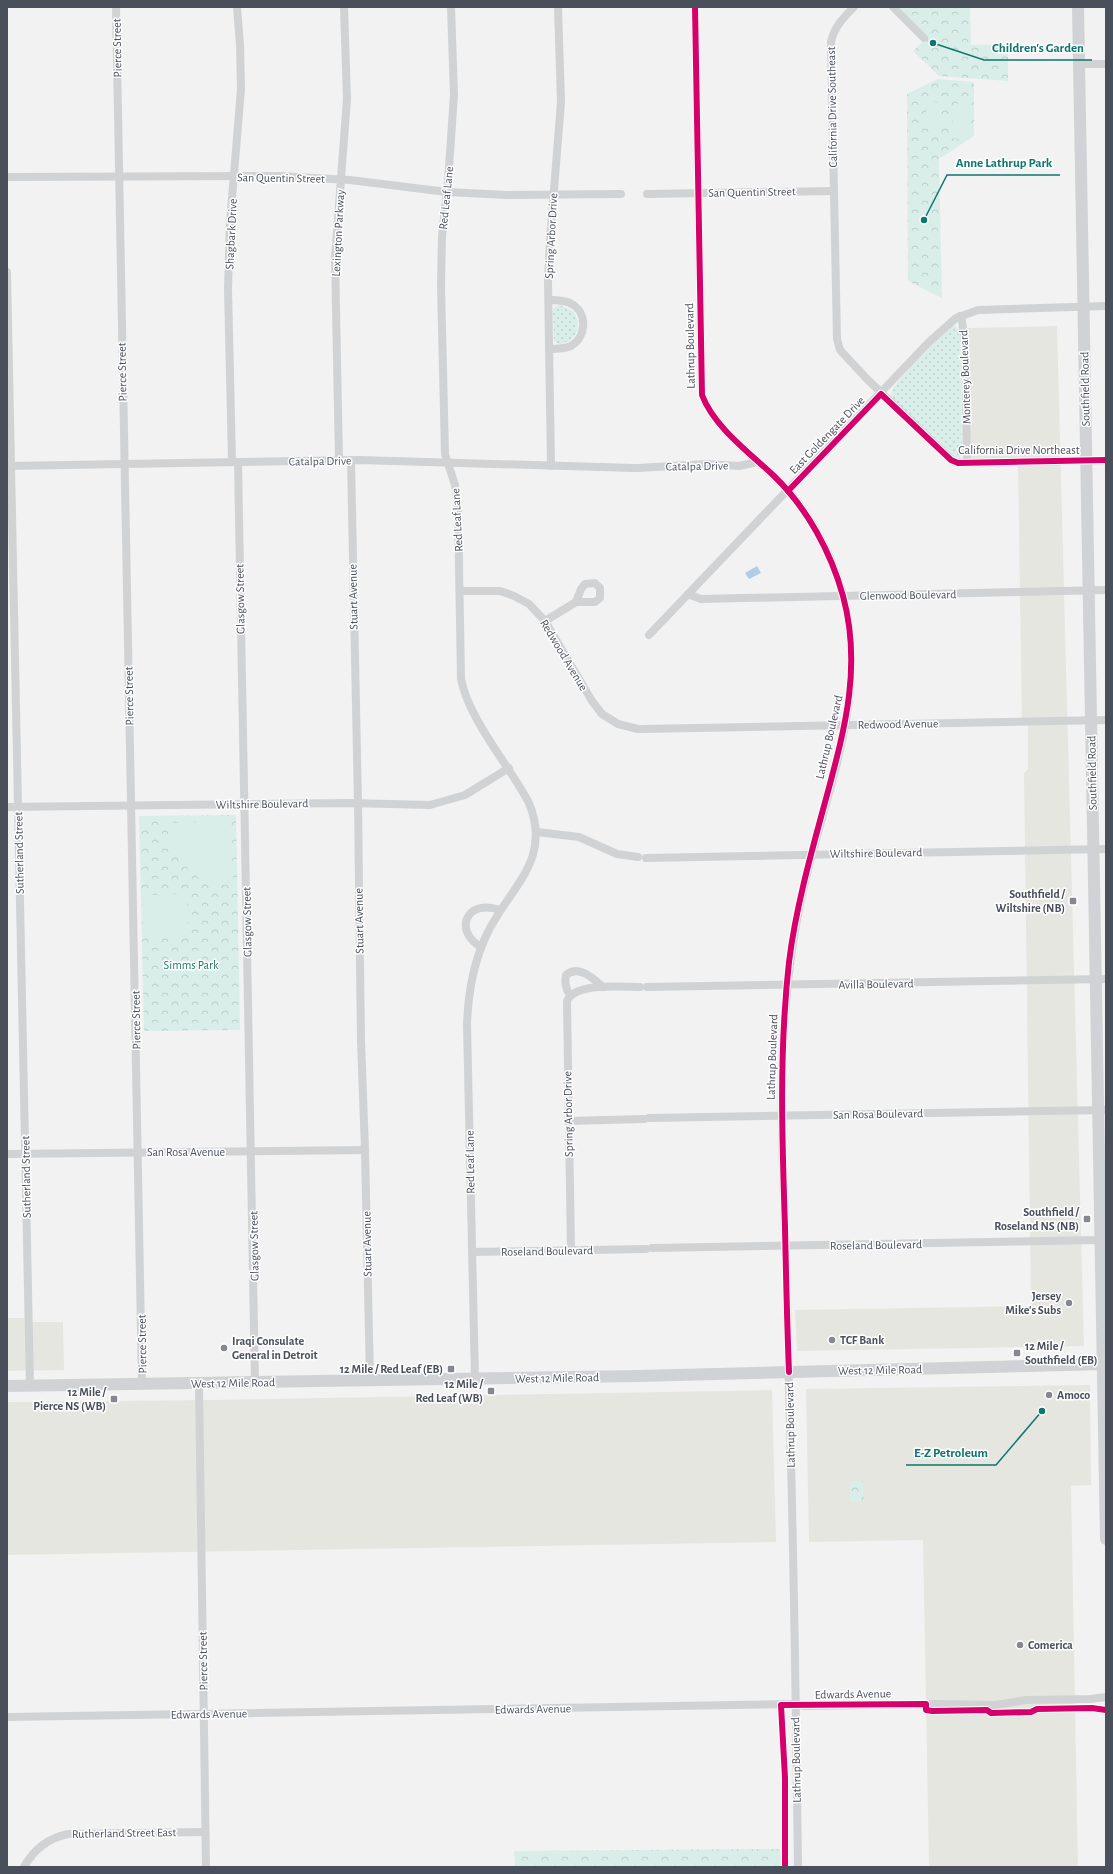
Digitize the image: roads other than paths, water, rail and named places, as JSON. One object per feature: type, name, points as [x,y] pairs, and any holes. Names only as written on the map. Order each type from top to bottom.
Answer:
[{"type":"main road","name":"Southfield Road","points":[[1078,7],[1094,850],[1101,980],[1102,1110],[1100,1240],[1104,1364],[1106,1539]]},
{"type":"main road","name":"West 12 Mile Road","points":[[7,1386],[474,1379],[1104,1364]]},
{"type":"street","name":"Pierce Street","points":[[116,7],[142,1385]]},
{"type":"street","name":"Shagbark Drive","points":[[235,462],[228,283],[230,222],[241,89],[237,7]]},
{"type":"street","name":"Lexington Parkway","points":[[339,460],[335,278],[336,232],[347,98],[344,7]]},
{"type":"street","name":"Red Leaf Lane","points":[[451,7],[454,95],[447,192],[442,236],[441,286],[445,454],[453,476],[457,499],[460,591],[460,667],[464,693],[475,716],[509,768],[529,803],[537,832],[537,843],[530,864],[500,910],[481,947],[472,978],[467,1020],[474,1379]]},
{"type":"street","name":"Spring Arbor Drive","points":[[551,466],[549,300],[550,240],[561,102],[558,7]]},
{"type":"street","name":"Lathrup Boulevard","points":[[695,7],[702,396],[707,407],[730,435],[788,491],[815,529],[832,565],[843,596],[849,623],[853,666],[846,725],[796,921],[787,985],[783,1033],[782,1116],[786,1247],[798,1867]]},
{"type":"street","name":"California Drive Southeast","points":[[833,191],[831,42],[833,33],[840,22],[854,7]]},
{"type":"street","points":[[893,7],[924,38]]},
{"type":"street","points":[[1079,64],[1106,64]]},
{"type":"street","name":"San Quentin Street","points":[[7,178],[279,176],[341,180],[447,192],[553,196],[621,194]]},
{"type":"street","name":"San Quentin Street","points":[[647,194],[833,191]]},
{"type":"street","name":"California Drive Northeast","points":[[833,191],[837,339],[840,350],[881,394],[950,460],[958,463],[1106,460]]},
{"type":"street","name":"Sutherland Street","points":[[7,272],[9,466],[18,807],[30,1386]]},
{"type":"street","points":[[549,300],[564,301],[573,305],[580,313],[583,323],[582,333],[576,342],[569,347],[549,349]]},
{"type":"street","name":"East Goldengate Drive","points":[[649,635],[881,394],[929,342],[960,316],[978,310],[1084,308],[1106,306]]},
{"type":"street","name":"Monterey Boulevard","points":[[960,316],[965,343],[967,463]]},
{"type":"street","name":"Catalpa Drive","points":[[9,466],[351,460],[635,468],[707,464],[739,466],[757,462]]},
{"type":"street","name":"Stuart Avenue","points":[[351,460],[361,1041],[370,1381]]},
{"type":"street","name":"Glasgow Street","points":[[235,462],[252,1152],[256,1383]]},
{"type":"street","name":"Redwood Avenue","points":[[460,591],[488,590],[507,593],[529,604],[544,621],[592,701],[602,714],[618,724],[640,729],[1106,720]]},
{"type":"street","name":"Glenwood Boulevard","points":[[688,594],[701,599],[1106,590]]},
{"type":"street","points":[[544,621],[576,602]]},
{"type":"street","name":"Wiltshire Boulevard","points":[[7,807],[358,803],[415,806],[441,803],[465,795],[509,768]]},
{"type":"street","name":"Wiltshire Boulevard","points":[[537,832],[579,837],[617,854],[642,857],[1106,849]]},
{"type":"street","points":[[481,947],[468,935],[466,924],[468,917],[472,911],[480,907],[500,910]]},
{"type":"street","name":"Spring Arbor Drive","points":[[571,1250],[566,1006],[570,995],[565,980],[570,972],[578,971],[591,976],[603,987]]},
{"type":"street","name":"Avilla Boulevard","points":[[570,995],[584,989],[603,987],[1101,980]]},
{"type":"street","name":"San Rosa Boulevard","points":[[568,1120],[1102,1110]]},
{"type":"street","name":"San Rosa Avenue","points":[[7,1154],[365,1150]]},
{"type":"street","name":"Roseland Boulevard","points":[[472,1252],[1100,1240]]},
{"type":"street","name":"Pierce Street","points":[[199,1384],[206,1867]]},
{"type":"street","name":"Edwards Avenue","points":[[7,1717],[204,1715],[795,1704],[805,1706],[936,1704],[981,1706],[1032,1700],[1091,1699],[1106,1697]]},
{"type":"street","name":"Rutherland Street East","points":[[26,1863],[35,1852],[48,1842],[68,1834],[206,1832]]},
{"type":"water","points":[[757,566],[761,573],[749,579],[745,573]]},
{"type":"place","name":"Children's Garden","points":[[933,43]]},
{"type":"place","name":"Anne Lathrup Park","points":[[924,220]]},
{"type":"place","name":"Southfield / Wiltshire (NB)","points":[[1073,901]]},
{"type":"place","name":"Southfield / Roseland NS (NB)","points":[[1087,1219]]},
{"type":"place","name":"Jersey Mike's Subs","points":[[1069,1303]]},
{"type":"place","name":"TCF Bank","points":[[832,1340]]},
{"type":"place","name":"Iraqi Consulate General in Detroit","points":[[224,1348]]},
{"type":"place","name":"12 Mile / Southfield (EB)","points":[[1017,1353]]},
{"type":"place","name":"12 Mile / Red Leaf (EB)","points":[[451,1369]]},
{"type":"place","name":"12 Mile / Red Leaf (WB)","points":[[491,1391]]},
{"type":"place","name":"Amoco","points":[[1049,1395]]},
{"type":"place","name":"12 Mile / Pierce NS (WB)","points":[[114,1399]]},
{"type":"place","name":"E-Z Petroleum","points":[[1042,1411]]},
{"type":"place","name":"Comerica","points":[[1020,1645]]},
{"type":"park label","name":"Simms Park","points":[[191,965]]}]
